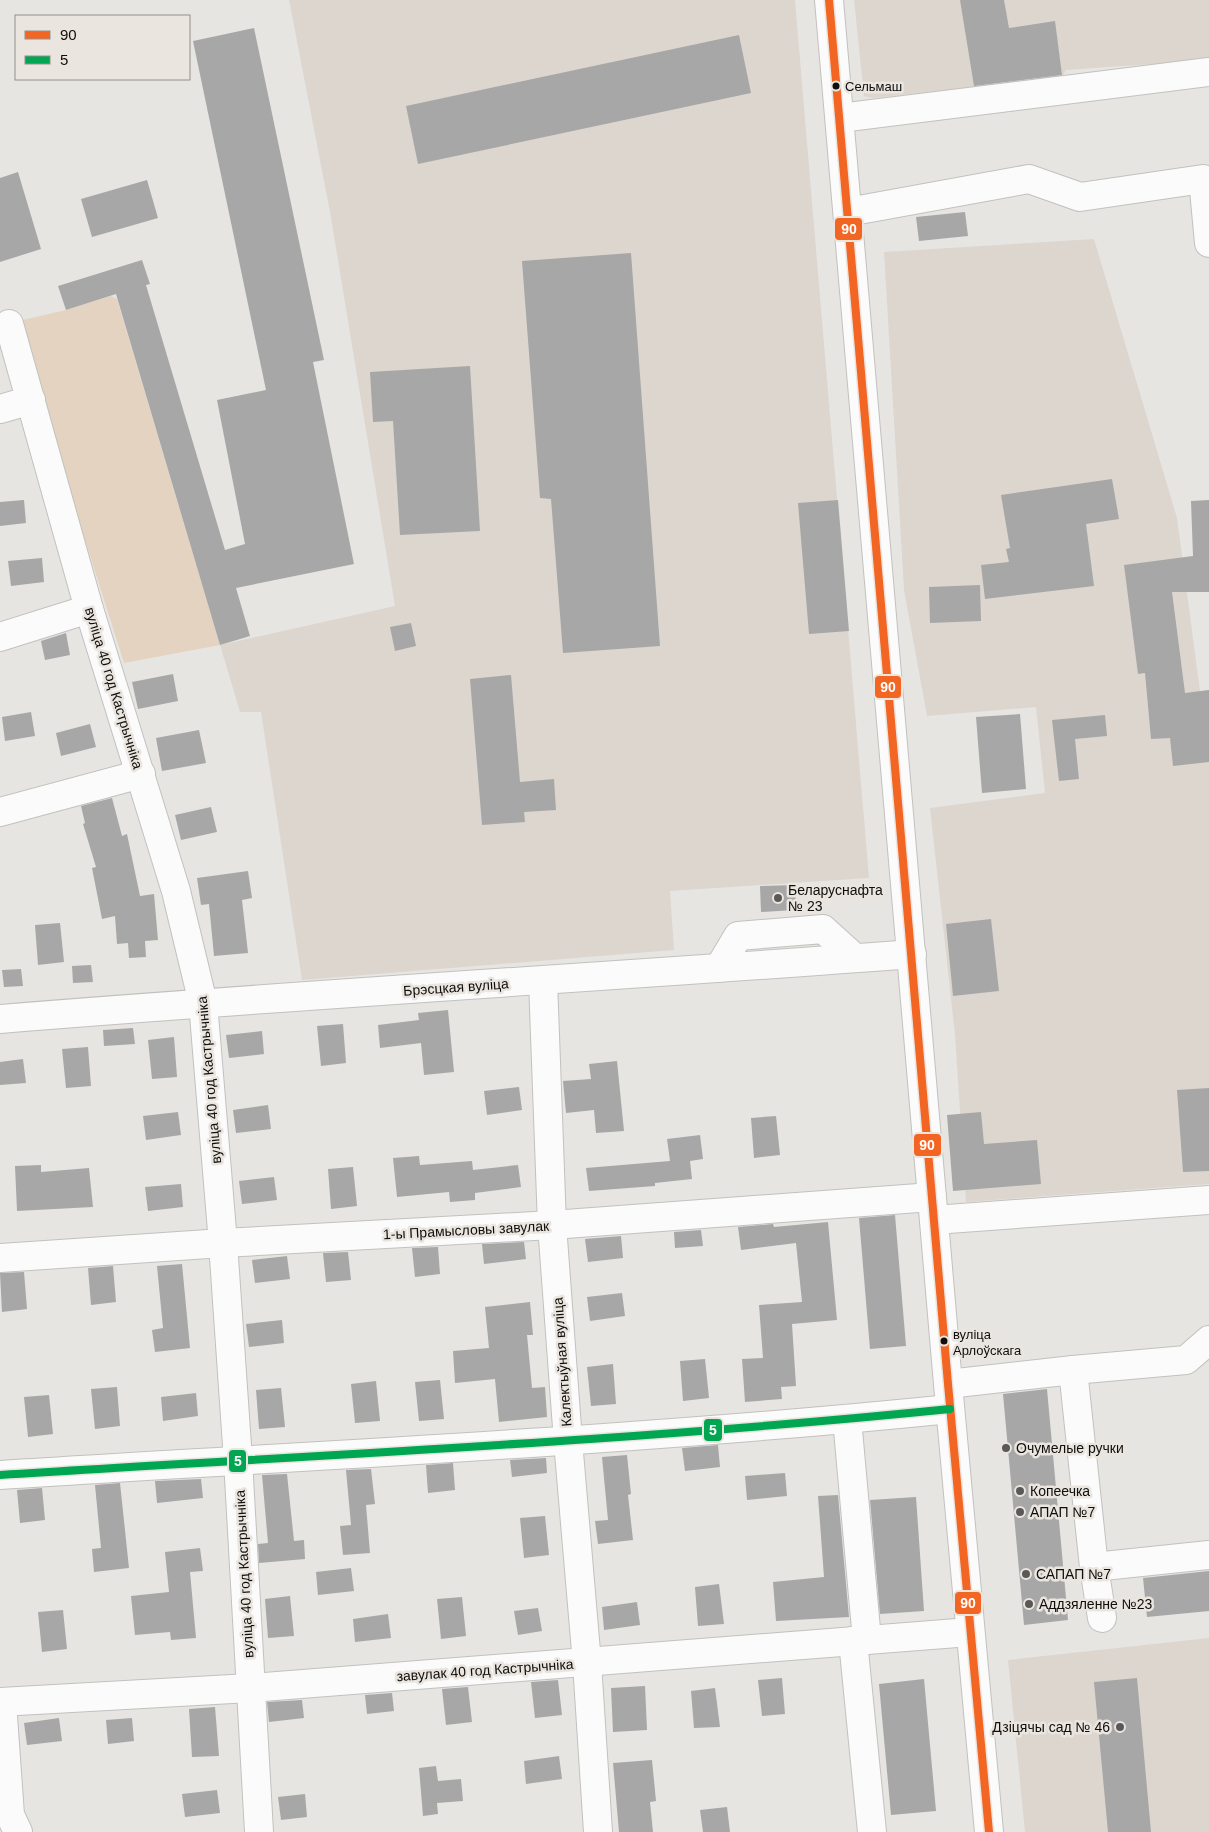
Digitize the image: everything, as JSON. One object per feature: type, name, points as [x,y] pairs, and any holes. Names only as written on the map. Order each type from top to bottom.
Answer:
[{"type":"street","points":[[830,0],[988,1832]]},
{"type":"street","points":[[840,118],[1209,72]]},
{"type":"street","points":[[848,212],[1029,180],[1080,197],[1203,179],[1209,244]]},
{"type":"street","name":"вуліца 40 год Кастрычніка","points":[[9,324],[89,609],[176,891],[203,1003],[223,1243],[238,1460],[259,1832]]},
{"type":"street","points":[[0,409],[31,400]]},
{"type":"street","points":[[0,637],[89,609]]},
{"type":"street","points":[[0,812],[141,774]]},
{"type":"street","name":"Брэсцкая вуліца","points":[[0,1020],[203,1003],[912,954]]},
{"type":"street","name":"Калектыўная вуліца","points":[[543,981],[552,1225],[587,1663],[598,1832]]},
{"type":"street","name":"1-ы Прамысловы завулак","points":[[0,1258],[223,1243],[552,1225],[933,1208],[1209,1200]]},
{"type":"street","points":[[0,1475],[568,1441],[846,1420],[1073,1370],[1186,1360],[1209,1340]]},
{"type":"street","points":[[1073,1370],[1094,1567],[1102,1618]]},
{"type":"street","points":[[846,1420],[872,1832]]},
{"type":"street","points":[[1094,1567],[1209,1555]]},
{"type":"street","name":"завулак 40 год Кастрычніка","points":[[1,1702],[250,1688],[970,1632]]},
{"type":"street","points":[[1,1702],[10,1815],[18,1832]]},
{"type":"shaded area","points":[[289,0],[795,0],[869,878],[670,891],[674,950],[302,980],[261,712],[240,712],[220,645],[395,606],[330,212]]},
{"type":"shaded area","points":[[854,0],[1209,0],[1209,60],[1066,70],[1062,77],[873,98],[864,96]]},
{"type":"shaded area","points":[[1094,239],[1177,518],[1200,691],[1209,690],[1209,1184],[966,1202],[955,1035],[930,808],[1045,793],[1036,707],[927,716],[904,590],[884,252]]},
{"type":"shaded area","points":[[111,296],[117,299],[220,645],[124,663],[82,530],[23,320],[66,310]]},
{"type":"shaded area","points":[[1209,1638],[1209,1832],[1025,1832],[1008,1660]]},
{"type":"building","points":[[960,0],[1004,0],[1009,28],[1055,21],[1062,75],[974,86]]},
{"type":"building","points":[[254,28],[324,360],[313,362],[354,564],[236,588],[250,636],[220,645],[116,294],[66,310],[58,286],[142,260],[150,284],[146,285],[225,550],[245,544],[217,400],[266,390],[193,41]]},
{"type":"building","points":[[739,35],[751,93],[418,164],[406,106]]},
{"type":"building","points":[[18,172],[41,249],[0,262],[0,178]]},
{"type":"building","points":[[147,180],[158,218],[92,237],[81,199]]},
{"type":"building","points":[[965,212],[968,236],[919,241],[916,217]]},
{"type":"building","points":[[631,253],[660,646],[563,653],[551,499],[540,498],[522,261]]},
{"type":"building","points":[[470,366],[480,531],[400,535],[393,421],[373,422],[370,372]]},
{"type":"building","points":[[1112,479],[1119,519],[1086,524],[1094,586],[985,599],[981,565],[1009,562],[1006,549],[1010,548],[1001,495]]},
{"type":"building","points":[[24,500],[26,523],[0,526],[0,502]]},
{"type":"building","points":[[838,500],[849,631],[809,634],[798,503]]},
{"type":"building","points":[[1209,500],[1209,592],[1172,592],[1185,693],[1209,690],[1209,762],[1173,766],[1170,738],[1151,739],[1145,673],[1138,674],[1124,565],[1193,556],[1191,501]]},
{"type":"building","points":[[42,558],[44,582],[11,586],[8,561]]},
{"type":"building","points":[[980,585],[981,621],[930,623],[929,587]]},
{"type":"building","points":[[411,623],[416,646],[395,651],[390,627]]},
{"type":"building","points":[[66,633],[70,655],[45,660],[41,641]]},
{"type":"building","points":[[173,674],[178,701],[138,709],[132,682]]},
{"type":"building","points":[[511,675],[520,782],[554,779],[556,810],[524,812],[525,822],[482,825],[470,679]]},
{"type":"building","points":[[31,712],[35,736],[5,741],[2,717]]},
{"type":"building","points":[[1020,714],[1026,789],[982,793],[976,717]]},
{"type":"building","points":[[1105,715],[1107,736],[1075,739],[1079,779],[1059,781],[1052,720]]},
{"type":"building","points":[[90,724],[96,747],[61,756],[56,733]]},
{"type":"building","points":[[199,730],[206,763],[162,771],[156,738]]},
{"type":"building","points":[[112,798],[122,836],[127,834],[140,896],[154,894],[158,940],[145,941],[146,957],[129,958],[128,943],[117,944],[115,916],[102,919],[92,868],[96,867],[83,824],[85,823],[81,806]]},
{"type":"building","points":[[211,807],[217,832],[181,840],[175,815]]},
{"type":"building","points":[[248,871],[252,898],[242,900],[248,953],[214,956],[209,904],[201,905],[197,878]]},
{"type":"building","points":[[795,885],[796,910],[761,912],[760,886]]},
{"type":"building","points":[[991,919],[999,991],[953,996],[946,924]]},
{"type":"building","points":[[60,923],[64,962],[38,965],[35,925]]},
{"type":"building","points":[[91,965],[93,982],[73,983],[72,966]]},
{"type":"building","points":[[21,969],[23,986],[4,987],[2,970]]},
{"type":"building","points":[[448,1010],[454,1072],[424,1075],[421,1043],[380,1048],[378,1025],[419,1020],[418,1013]]},
{"type":"building","points":[[343,1024],[346,1063],[321,1066],[317,1026]]},
{"type":"building","points":[[133,1028],[135,1044],[104,1046],[103,1030]]},
{"type":"building","points":[[262,1031],[264,1054],[229,1058],[226,1035]]},
{"type":"building","points":[[174,1037],[177,1077],[152,1079],[148,1040]]},
{"type":"building","points":[[88,1047],[91,1086],[66,1088],[62,1049]]},
{"type":"building","points":[[23,1059],[26,1083],[0,1085],[0,1062]]},
{"type":"building","points":[[617,1061],[624,1131],[596,1133],[594,1110],[566,1113],[563,1081],[591,1079],[589,1064]]},
{"type":"building","points":[[519,1087],[522,1110],[487,1115],[484,1091]]},
{"type":"building","points":[[1209,1088],[1209,1171],[1183,1172],[1177,1090]]},
{"type":"building","points":[[268,1105],[271,1129],[236,1133],[233,1110]]},
{"type":"building","points":[[178,1112],[181,1135],[146,1140],[143,1116]]},
{"type":"building","points":[[981,1112],[984,1144],[1037,1140],[1041,1184],[953,1191],[947,1115]]},
{"type":"building","points":[[776,1116],[780,1155],[754,1158],[751,1118]]},
{"type":"building","points":[[700,1135],[703,1159],[690,1161],[692,1179],[655,1183],[655,1186],[589,1191],[586,1168],[670,1161],[667,1139]]},
{"type":"building","points":[[419,1156],[420,1165],[472,1161],[473,1170],[518,1165],[521,1187],[475,1193],[475,1200],[450,1202],[449,1192],[397,1197],[393,1158]]},
{"type":"building","points":[[41,1165],[41,1172],[89,1168],[93,1207],[17,1211],[15,1166]]},
{"type":"building","points":[[353,1167],[357,1206],[331,1209],[328,1169]]},
{"type":"building","points":[[274,1177],[277,1200],[242,1204],[239,1181]]},
{"type":"building","points":[[181,1184],[183,1207],[148,1211],[145,1187]]},
{"type":"building","points":[[895,1215],[906,1346],[870,1349],[859,1218]]},
{"type":"building","points":[[828,1222],[837,1320],[792,1324],[796,1386],[781,1387],[782,1399],[745,1402],[742,1359],[763,1358],[759,1305],[802,1302],[796,1243],[741,1250],[738,1227],[773,1224],[774,1227]]},
{"type":"building","points":[[701,1230],[703,1246],[675,1248],[674,1232]]},
{"type":"building","points":[[621,1236],[623,1258],[588,1262],[585,1239]]},
{"type":"building","points":[[524,1242],[526,1259],[484,1264],[482,1244]]},
{"type":"building","points":[[438,1247],[440,1274],[415,1277],[412,1248]]},
{"type":"building","points":[[348,1252],[351,1280],[326,1282],[323,1253]]},
{"type":"building","points":[[287,1256],[290,1279],[255,1283],[252,1260]]},
{"type":"building","points":[[182,1264],[190,1348],[155,1352],[152,1330],[163,1328],[157,1266]]},
{"type":"building","points":[[113,1266],[116,1302],[91,1305],[88,1268]]},
{"type":"building","points":[[24,1272],[27,1309],[2,1312],[0,1273]]},
{"type":"building","points":[[622,1293],[625,1316],[590,1321],[587,1297]]},
{"type":"building","points":[[530,1302],[533,1335],[527,1335],[532,1388],[545,1387],[547,1417],[499,1422],[495,1379],[455,1383],[453,1351],[489,1348],[485,1307]]},
{"type":"building","points":[[282,1320],[284,1343],[249,1347],[246,1324]]},
{"type":"building","points":[[705,1359],[709,1398],[683,1401],[680,1361]]},
{"type":"building","points":[[613,1364],[616,1404],[591,1406],[587,1367]]},
{"type":"building","points":[[440,1380],[444,1419],[419,1421],[415,1382]]},
{"type":"building","points":[[376,1381],[380,1421],[355,1423],[351,1384]]},
{"type":"building","points":[[117,1387],[120,1426],[95,1429],[91,1389]]},
{"type":"building","points":[[281,1388],[285,1427],[259,1429],[256,1390]]},
{"type":"building","points":[[1047,1389],[1068,1620],[1024,1625],[1003,1394]]},
{"type":"building","points":[[196,1393],[198,1416],[163,1421],[161,1397]]},
{"type":"building","points":[[49,1395],[53,1434],[28,1437],[24,1397]]},
{"type":"building","points":[[718,1445],[720,1467],[685,1471],[682,1448]]},
{"type":"building","points":[[627,1455],[631,1494],[628,1495],[633,1540],[598,1544],[595,1521],[608,1520],[602,1457]]},
{"type":"building","points":[[546,1458],[547,1473],[512,1477],[510,1460]]},
{"type":"building","points":[[453,1463],[455,1490],[428,1493],[426,1465]]},
{"type":"building","points":[[371,1469],[375,1504],[366,1505],[370,1553],[343,1555],[340,1526],[351,1525],[346,1470]]},
{"type":"building","points":[[785,1473],[787,1496],[747,1500],[745,1476]]},
{"type":"building","points":[[287,1474],[294,1541],[304,1540],[305,1559],[259,1563],[258,1544],[268,1543],[262,1475]]},
{"type":"building","points":[[201,1479],[203,1498],[157,1503],[155,1481]]},
{"type":"building","points":[[120,1483],[129,1568],[94,1572],[92,1549],[101,1548],[95,1485]]},
{"type":"building","points":[[42,1488],[45,1520],[20,1523],[17,1490]]},
{"type":"building","points":[[838,1495],[849,1617],[776,1621],[773,1582],[824,1577],[818,1496]]},
{"type":"building","points":[[916,1497],[924,1611],[880,1614],[870,1500]]},
{"type":"building","points":[[545,1516],[549,1555],[524,1558],[520,1518]]},
{"type":"building","points":[[200,1548],[203,1571],[190,1572],[196,1638],[171,1640],[170,1632],[135,1635],[131,1596],[169,1592],[165,1552]]},
{"type":"building","points":[[351,1568],[354,1591],[318,1595],[316,1572]]},
{"type":"building","points":[[1209,1571],[1209,1611],[1147,1617],[1143,1578]]},
{"type":"building","points":[[719,1584],[724,1624],[698,1626],[695,1587]]},
{"type":"building","points":[[290,1596],[294,1636],[268,1638],[265,1599]]},
{"type":"building","points":[[462,1597],[466,1636],[441,1639],[437,1599]]},
{"type":"building","points":[[637,1602],[640,1625],[604,1630],[602,1607]]},
{"type":"building","points":[[538,1608],[542,1631],[518,1635],[514,1611]]},
{"type":"building","points":[[63,1610],[67,1649],[42,1652],[38,1612]]},
{"type":"building","points":[[388,1614],[391,1638],[355,1642],[353,1619]]},
{"type":"building","points":[[782,1678],[785,1714],[762,1716],[758,1680]]},
{"type":"building","name":"Дзіцячы сад № 46","points":[[1137,1678],[1151,1832],[1108,1832],[1094,1682]]},
{"type":"building","points":[[924,1679],[936,1811],[891,1815],[879,1684]]},
{"type":"building","points":[[558,1680],[562,1715],[535,1718],[531,1682]]},
{"type":"building","points":[[645,1686],[647,1730],[613,1732],[611,1688]]},
{"type":"building","points":[[468,1687],[472,1722],[446,1725],[442,1689]]},
{"type":"building","points":[[715,1688],[720,1727],[694,1728],[691,1691]]},
{"type":"building","points":[[392,1693],[394,1711],[367,1714],[365,1695]]},
{"type":"building","points":[[302,1700],[304,1718],[269,1722],[267,1702]]},
{"type":"building","points":[[215,1707],[219,1756],[192,1757],[189,1709]]},
{"type":"building","points":[[59,1718],[62,1741],[27,1745],[24,1723]]},
{"type":"building","points":[[132,1718],[134,1741],[108,1744],[106,1720]]},
{"type":"building","points":[[559,1756],[562,1779],[526,1784],[524,1761]]},
{"type":"building","points":[[652,1760],[656,1801],[650,1802],[653,1832],[619,1832],[613,1763]]},
{"type":"building","points":[[436,1766],[438,1781],[461,1779],[463,1801],[437,1803],[438,1814],[423,1816],[419,1768]]},
{"type":"building","points":[[217,1790],[220,1813],[185,1817],[182,1794]]},
{"type":"building","points":[[305,1794],[307,1817],[281,1820],[278,1797]]},
{"type":"building","points":[[727,1807],[730,1832],[703,1832],[700,1810]]},
{"type":"transit line","name":"90","points":[[829,0],[948,1384],[989,1832]]},
{"type":"transit line","name":"5","points":[[0,1475],[594,1439],[950,1409]]},
{"type":"place","name":"Сельмаш","points":[[836,86]]},
{"type":"place","name":"Беларуснафта № 23","points":[[778,898]]},
{"type":"place","name":"вуліца Арлоўскага","points":[[944,1341]]},
{"type":"place","name":"Очумелые ручки","points":[[1006,1448]]},
{"type":"place","name":"Копеечка","points":[[1020,1491]]},
{"type":"place","name":"АПАП №7","points":[[1020,1512]]},
{"type":"place","name":"САПАП №7","points":[[1026,1574]]},
{"type":"place","name":"Аддзяленне №23","points":[[1029,1604]]},
{"type":"place","name":"Дзіцячы сад № 46","points":[[1120,1727]]}]
